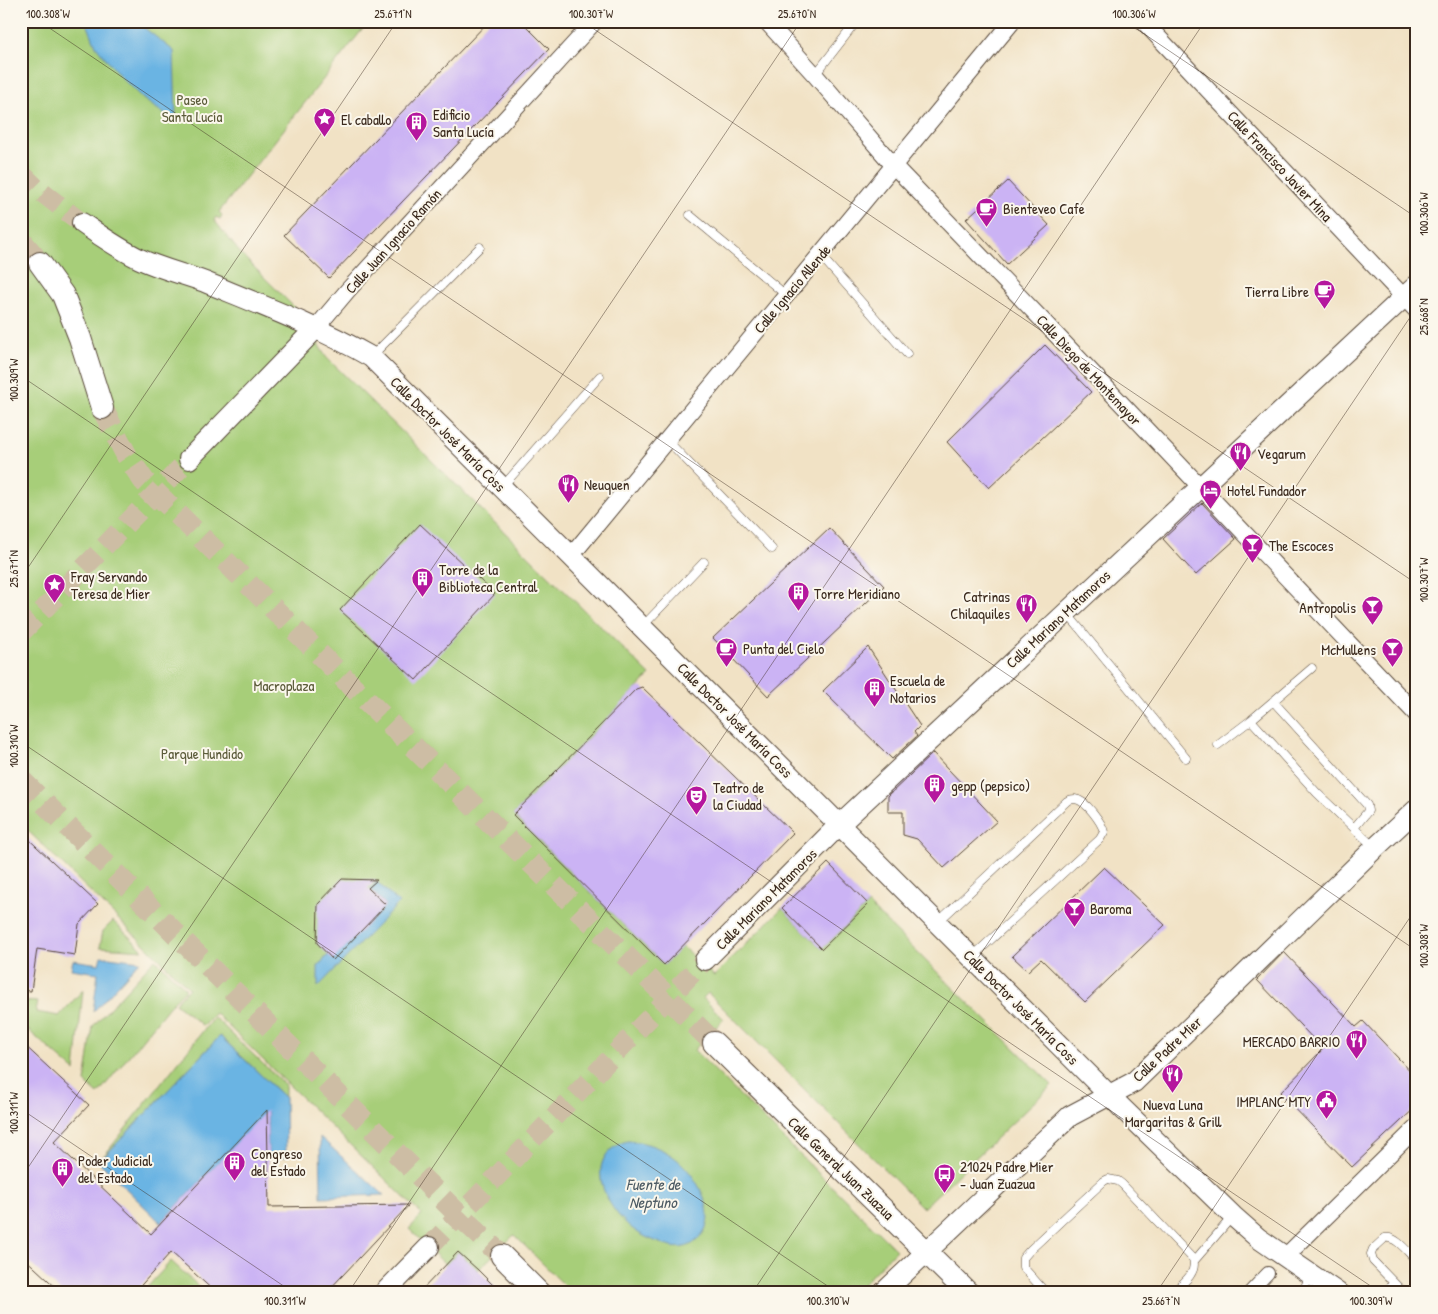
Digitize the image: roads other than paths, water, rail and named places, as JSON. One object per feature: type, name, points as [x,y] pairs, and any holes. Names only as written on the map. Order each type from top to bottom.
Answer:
[{"type":"main road","points":[[40,263],[62,295],[80,338],[102,408]]},
{"type":"main road","name":"Calle General Juan Zuazua","points":[[714,1043],[968,1293]]},
{"type":"main road","points":[[502,1256],[539,1293]]},
{"type":"street","name":"Calle Juan Ignacio Ramón","points":[[189,459],[315,329],[348,290],[595,21]]},
{"type":"street","name":"Calle Diego de Montemayor","points":[[766,21],[894,166],[1417,715]]},
{"type":"street","name":"Calle Ignacio Allende","points":[[571,556],[1013,21]]},
{"type":"street","name":"Calle Francisco Javier Mina","points":[[1143,21],[1412,298]]},
{"type":"street","name":"Calle Doctor José María Coss","points":[[82,222],[113,244],[141,259],[204,282],[315,329],[346,343],[371,358],[840,824],[1108,1095],[1233,1216],[1284,1257],[1306,1284],[1338,1293]]},
{"type":"street","name":"Calle Mariano Matamoros","points":[[706,960],[840,824],[1200,486],[1412,298]]},
{"type":"street","name":"Calle Padre Mier","points":[[883,1293],[1070,1116],[1134,1082],[1417,809]]},
{"type":"street","points":[[1284,1257],[1417,1127]]},
{"type":"street","points":[[384,1293],[429,1247]]},
{"type":"street","points":[[1249,1293],[1268,1273]]},
{"type":"lane","points":[[815,75],[857,21]]},
{"type":"lane","points":[[690,216],[786,296]]},
{"type":"lane","points":[[371,358],[480,247]]},
{"type":"lane","points":[[820,255],[907,354]]},
{"type":"lane","points":[[502,487],[600,376]]},
{"type":"lane","points":[[667,440],[772,549]]},
{"type":"lane","points":[[642,627],[704,562]]},
{"type":"lane","points":[[1066,612],[1186,758]]},
{"type":"lane","points":[[1218,745],[1251,720],[1312,668]]},
{"type":"lane","points":[[1273,701],[1369,808],[1366,815],[1354,828]]},
{"type":"lane","points":[[1251,720],[1318,793],[1375,848]]},
{"type":"lane","points":[[937,922],[1067,801],[1074,799],[1082,802],[1103,826],[1104,832],[1100,839],[972,957]]},
{"type":"lane","points":[[1046,1293],[1023,1267],[1023,1258],[1108,1179],[1122,1184],[1194,1261]]},
{"type":"lane","points":[[1172,1293],[1193,1272],[1194,1261],[1233,1216]]},
{"type":"lane","points":[[1417,1261],[1392,1238],[1385,1238],[1372,1252],[1372,1258],[1401,1290],[1406,1292],[1417,1287]]},
{"type":"lane","points":[[1386,1293],[1393,1283]]},
{"type":"water","points":[[86,21],[139,21],[138,23],[174,51],[176,122],[143,99],[119,75],[96,46]]},
{"type":"water","points":[[377,882],[399,903],[318,987],[318,966],[328,955],[333,959],[386,905],[370,889]]},
{"type":"water","points":[[101,956],[140,961],[93,1012],[98,973],[71,969],[73,960],[99,964]]},
{"type":"water","points":[[220,1036],[285,1098],[286,1157],[268,1158],[267,1111],[161,1223],[99,1162]]},
{"type":"water","points":[[320,1137],[384,1195],[321,1197]]},
{"type":"water","name":"Fuente de Neptuno","points":[[627,1141],[635,1141],[665,1151],[684,1166],[696,1181],[705,1200],[708,1220],[700,1237],[693,1244],[681,1248],[664,1245],[645,1237],[633,1229],[617,1213],[604,1191],[601,1167],[605,1156],[614,1148]]},
{"type":"tunnel","points":[[21,173],[36,188],[82,223]]},
{"type":"tunnel","points":[[21,241],[40,263]]},
{"type":"tunnel","points":[[102,408],[127,456],[144,481],[714,1043]]},
{"type":"tunnel","points":[[21,633],[189,459]]},
{"type":"tunnel","points":[[21,780],[502,1256]]},
{"type":"tunnel","points":[[429,1247],[705,960]]},
{"type":"place","name":"El caballo","points":[[325,138]]},
{"type":"place","name":"Edificio Santa Lucía","points":[[417,142]]},
{"type":"place","name":"Bienteveo Cafe","points":[[987,227]]},
{"type":"place","name":"Tierra Libre","points":[[1325,310]]},
{"type":"place","name":"Vegarum","points":[[1241,472]]},
{"type":"place","name":"Neuquen","points":[[568,503]]},
{"type":"place","name":"Hotel Fundador","points":[[1211,509]]},
{"type":"place","name":"The Escoces","points":[[1253,564]]},
{"type":"place","name":"Torre de la Biblioteca Central","points":[[423,597]]},
{"type":"place","name":"Fray Servando Teresa de Mier","points":[[55,604]]},
{"type":"place","name":"Torre Meridiano","points":[[798,612]]},
{"type":"place","name":"Catrinas Chilaquiles","points":[[1026,624]]},
{"type":"place","name":"Antropolis","points":[[1372,626]]},
{"type":"place","name":"Punta del Cielo","points":[[727,667]]},
{"type":"place","name":"McMullens","points":[[1392,668]]},
{"type":"place","name":"Escuela de Notarios","points":[[874,708]]},
{"type":"place","name":"gepp (pepsico)","points":[[935,804]]},
{"type":"place","name":"Teatro de la Ciudad","points":[[697,815]]},
{"type":"place","name":"Baroma","points":[[1074,927]]},
{"type":"place","name":"MERCADO BARRIO","points":[[1356,1060]]},
{"type":"place","name":"Nueva Luna Margaritas & Grill","points":[[1173,1094]]},
{"type":"place","name":"IMPLANC MTY","points":[[1327,1120]]},
{"type":"place","name":"Congreso del Estado","points":[[235,1181]]},
{"type":"place","name":"Poder Judicial del Estado","points":[[62,1188]]},
{"type":"place","name":"21024 Padre Mier - Juan Zuazua","points":[[944,1194]]},
{"type":"park label","name":"Paseo Santa Lucía","points":[[192,108]]},
{"type":"park label","name":"Macroplaza","points":[[284,685]]},
{"type":"park label","name":"Parque Hundido","points":[[202,753]]}]
